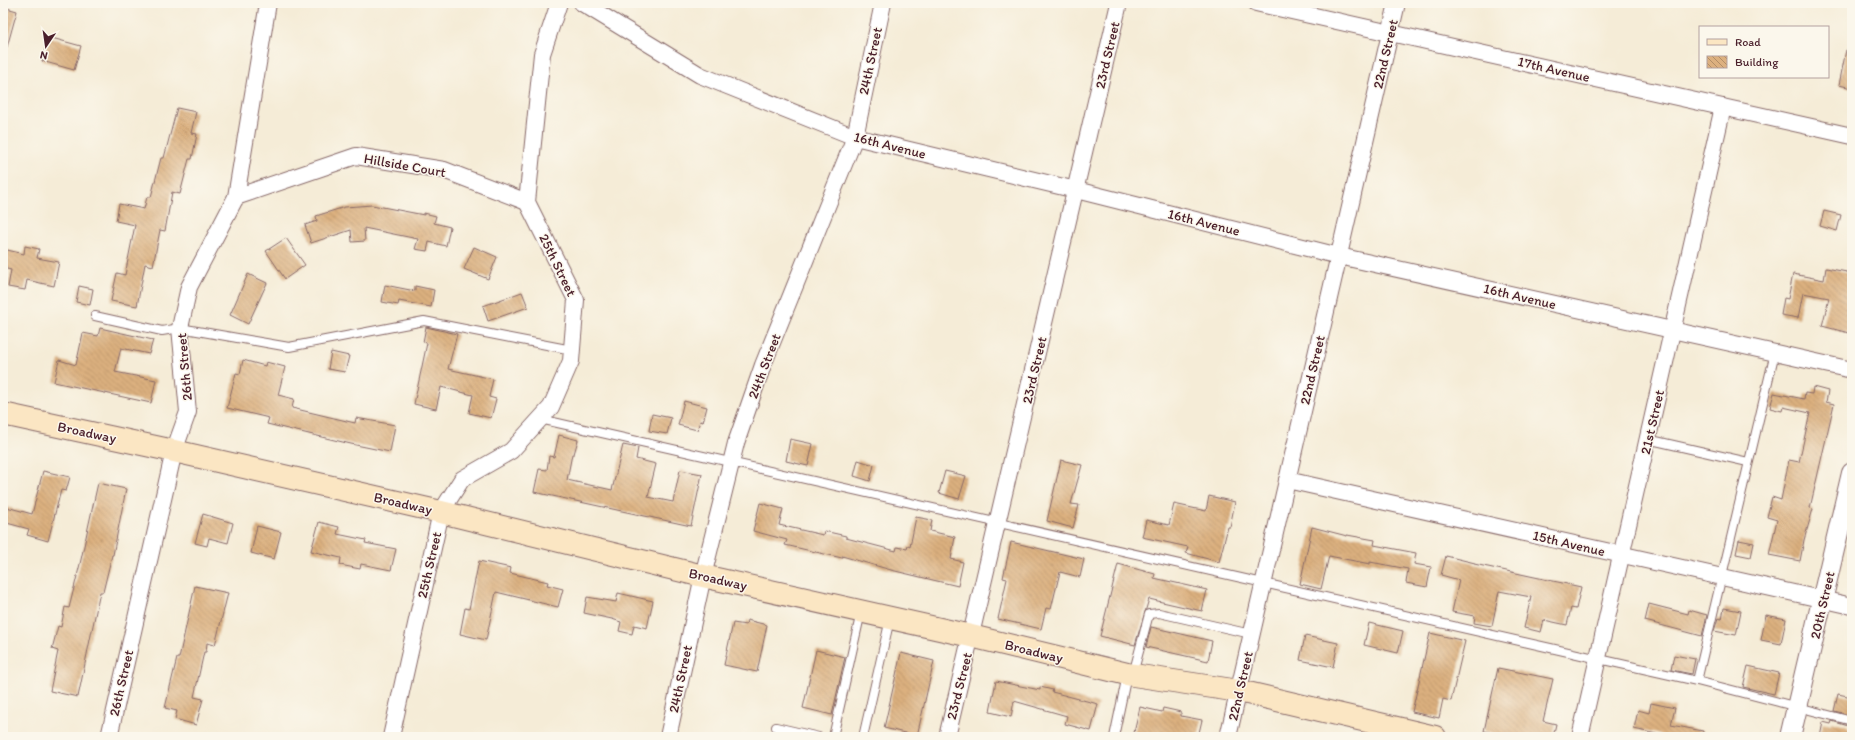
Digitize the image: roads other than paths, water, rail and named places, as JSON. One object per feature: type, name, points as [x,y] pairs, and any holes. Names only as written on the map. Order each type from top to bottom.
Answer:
[{"type":"main road","name":"Broadway","points":[[3,414],[174,451],[441,512],[703,576],[971,636],[1130,675],[1239,691],[1435,737]]},
{"type":"street","name":"26th Street","points":[[109,737],[174,451],[188,412],[180,328],[189,287],[236,198],[268,3]]},
{"type":"street","points":[[527,202],[542,54],[559,3]]},
{"type":"street","name":"16th Avenue","points":[[582,3],[700,75],[854,137],[1076,190],[1339,256],[1852,370]]},
{"type":"street","name":"24th Street","points":[[668,737],[703,576],[736,443],[763,365],[854,137],[883,3]]},
{"type":"street","name":"23rd Street","points":[[947,737],[1119,3]]},
{"type":"street","name":"17th Avenue","points":[[1256,3],[1852,136]]},
{"type":"street","name":"22nd Street","points":[[1228,737],[1397,3]]},
{"type":"street","name":"21st Street","points":[[1580,737],[1723,107]]},
{"type":"street","name":"Hillside Court","points":[[236,198],[356,156],[444,170],[527,202]]},
{"type":"street","name":"25th Street","points":[[391,737],[441,512],[462,479],[511,451],[540,420],[551,407],[571,361],[576,300],[527,202]]},
{"type":"street","name":"15th Avenue","points":[[1287,480],[1852,606]]},
{"type":"street","name":"20th Street","points":[[1790,737],[1851,484]]},
{"type":"lane","points":[[95,316],[162,331],[180,328],[289,347],[424,321],[572,350]]},
{"type":"lane","points":[[1697,681],[1775,352]]},
{"type":"lane","points":[[540,420],[1599,658],[1697,681],[1852,721]]},
{"type":"lane","points":[[1648,439],[1748,462]]},
{"type":"lane","points":[[833,737],[861,612]]},
{"type":"lane","points":[[1114,737],[1130,675],[1149,614],[1159,613],[1251,634]]},
{"type":"lane","points":[[863,737],[890,618]]},
{"type":"lane","points":[[776,727],[819,737]]}]
